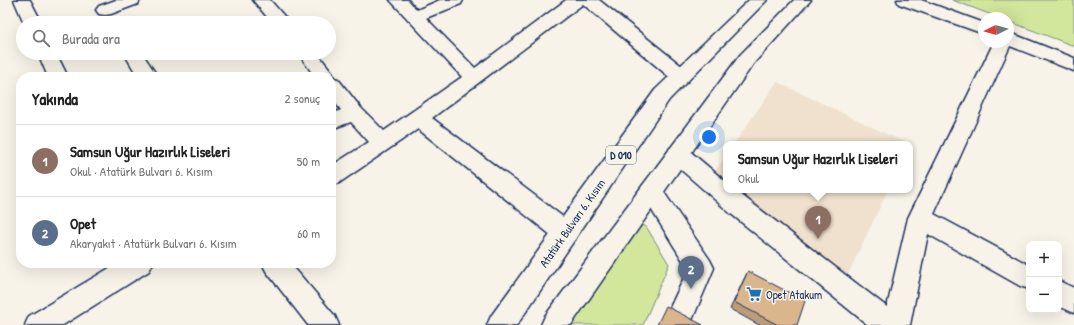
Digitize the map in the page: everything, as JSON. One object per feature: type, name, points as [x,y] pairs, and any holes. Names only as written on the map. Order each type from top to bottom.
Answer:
[{"type":"main road","points":[[22,0],[30,16]]},
{"type":"main road","points":[[106,11],[132,0]]},
{"type":"main road","points":[[261,0],[275,16]]},
{"type":"main road","points":[[398,0],[474,78]]},
{"type":"main road","points":[[414,17],[455,0]]},
{"type":"main road","points":[[336,174],[383,143],[474,78],[576,0]]},
{"type":"main road","points":[[589,0],[682,76]]},
{"type":"main road","name":"Atatürk Bulvarı 6. Kısım","points":[[501,325],[662,95],[758,0]]},
{"type":"main road","points":[[555,325],[747,59],[803,0]]},
{"type":"main road","points":[[905,0],[978,27]]},
{"type":"main road","points":[[1014,40],[1074,65]]},
{"type":"main road","points":[[896,325],[920,218],[1000,48]]},
{"type":"main road","points":[[50,60],[56,72]]},
{"type":"main road","points":[[137,60],[145,72]]},
{"type":"main road","points":[[313,60],[322,72]]},
{"type":"main road","points":[[336,90],[354,113],[383,143]]},
{"type":"main road","points":[[336,120],[354,113]]},
{"type":"main road","points":[[418,118],[566,233]]},
{"type":"main road","points":[[678,154],[738,206],[888,325]]},
{"type":"main road","points":[[651,191],[701,268],[676,325]]},
{"type":"main road","points":[[920,218],[1027,277]]},
{"type":"main road","points":[[39,325],[132,268]]},
{"type":"main road","points":[[279,268],[325,325]]},
{"type":"main road","points":[[1062,295],[1074,301]]},
{"type":"shaded area","points":[[777,82],[902,141],[736,141]]},
{"type":"shaded area","points":[[723,159],[723,193],[887,193],[839,293],[705,186]]},
{"type":"green space","points":[[952,0],[1074,0],[1074,46],[1014,23],[1014,12],[984,12]]},
{"type":"green space","points":[[640,225],[647,228],[669,264],[643,325],[572,325],[637,226]]},
{"type":"building","name":"Opet Atakum","points":[[748,271],[805,301],[797,325],[778,325],[734,302]]},
{"type":"building","points":[[666,306],[703,325],[657,325]]},
{"type":"place","name":"Samsun Uğur Hazırlık Liseleri","points":[[818,239]]},
{"type":"place","name":"Opet","points":[[691,289]]},
{"type":"place","name":"Opet Atakum","points":[[754,294]]}]
